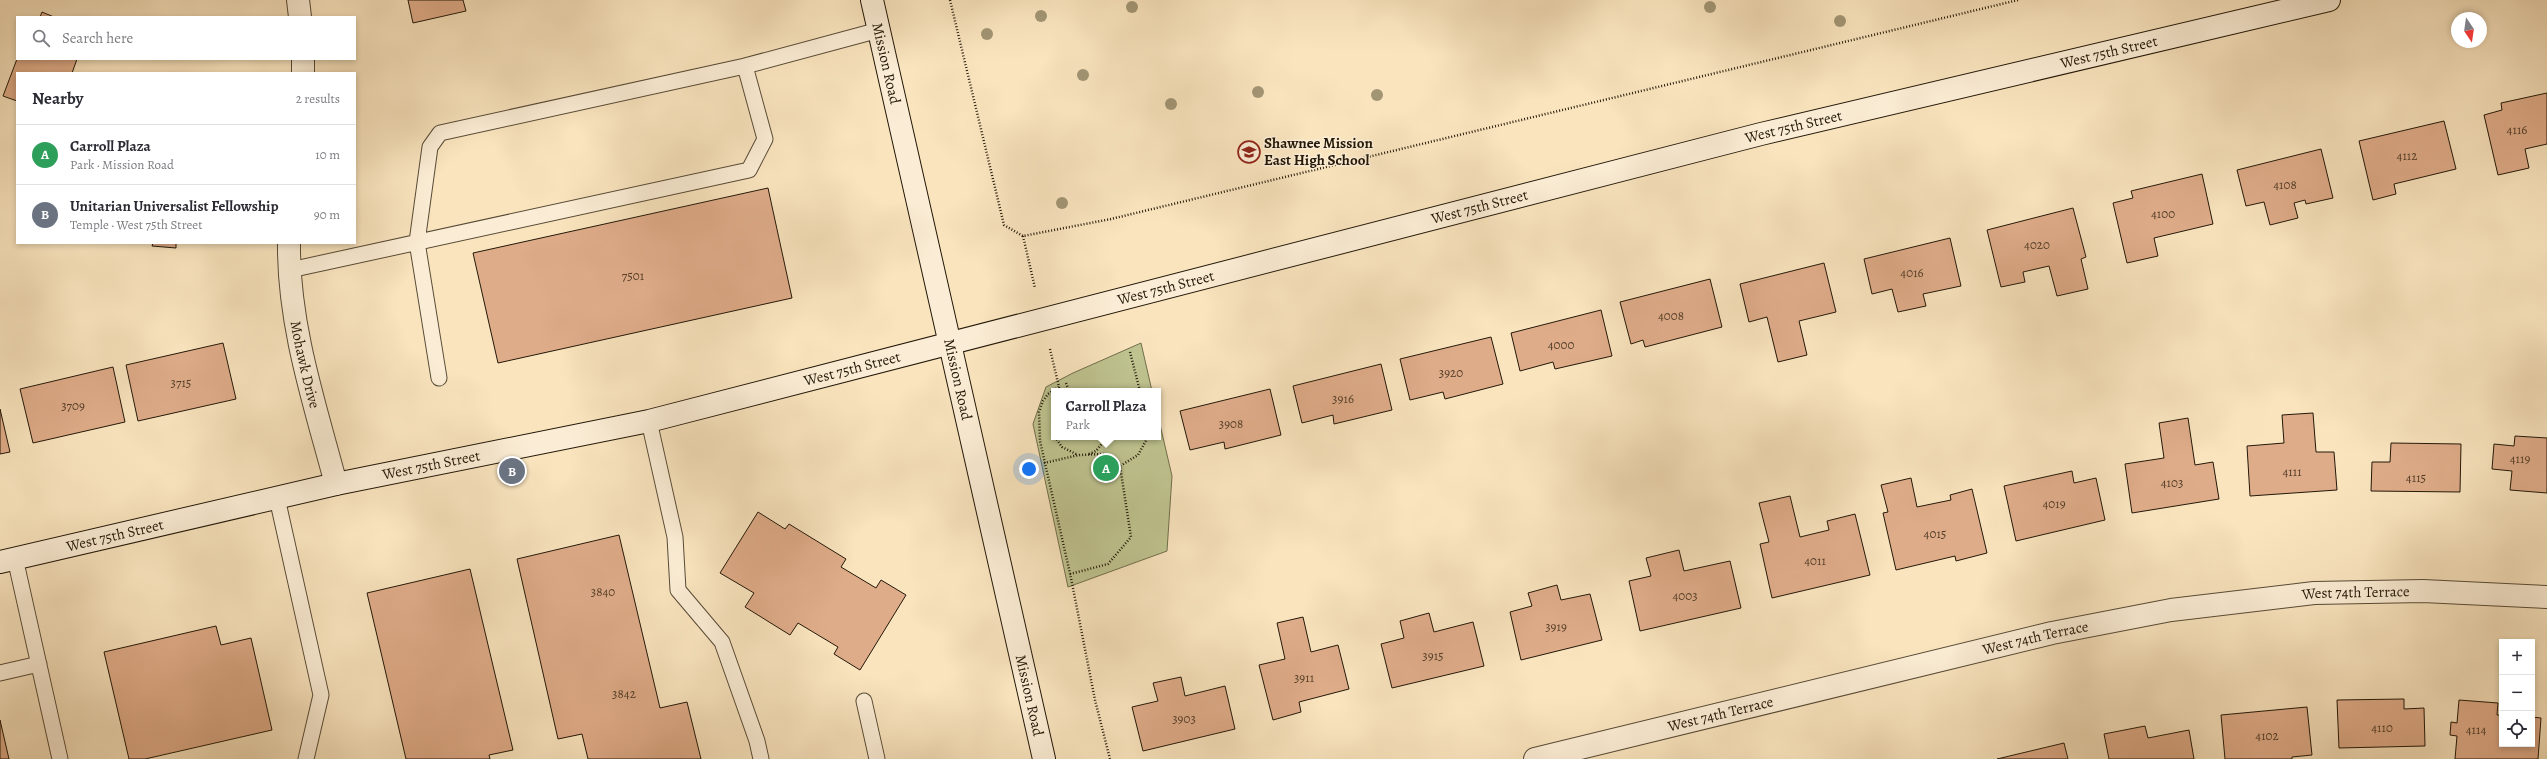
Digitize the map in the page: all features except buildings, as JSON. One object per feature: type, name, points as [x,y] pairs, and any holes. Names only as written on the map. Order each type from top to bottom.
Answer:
[{"type":"main road","points":[[298,0],[300,16]]},
{"type":"main road","name":"Mission Road","points":[[872,0],[951,343],[1044,759]]},
{"type":"main road","name":"West 75th Street","points":[[8,560],[336,484],[649,421],[1761,134],[2329,0]]},
{"type":"main road","points":[[303,60],[303,72]]},
{"type":"main road","name":"Mohawk Drive","points":[[289,244],[290,270],[297,336],[336,484]]},
{"type":"main road","name":"West 74th Terrace","points":[[1535,759],[2052,633],[2171,610],[2314,593],[2423,590],[2547,597]]},
{"type":"lane","points":[[438,378],[417,242],[430,147],[440,133],[745,66],[879,30]]},
{"type":"lane","points":[[290,270],[749,170],[765,139],[745,66]]},
{"type":"lane","points":[[649,421],[675,537],[678,590],[722,642],[757,741],[761,759]]},
{"type":"lane","points":[[277,498],[321,695],[306,759]]},
{"type":"lane","points":[[8,560],[39,664],[60,759]]},
{"type":"lane","points":[[0,673],[39,664]]},
{"type":"lane","points":[[864,701],[877,759]]},
{"type":"path","points":[[950,0],[1004,225],[1023,236],[1111,219],[2018,0]]},
{"type":"path","points":[[1130,352],[1139,388]]},
{"type":"path","points":[[1066,384],[1068,388]]},
{"type":"path","points":[[1051,392],[1048,394],[1039,412],[1040,441],[1070,574],[1095,700],[1110,759]]},
{"type":"path","points":[[1057,440],[1062,447],[1079,455]]},
{"type":"path","points":[[1088,454],[1096,451],[1105,440]]},
{"type":"path","points":[[1120,466],[1138,455],[1146,440]]},
{"type":"path","points":[[1044,463],[1079,455],[1104,454],[1120,466],[1131,537],[1108,564],[1070,574]]},
{"type":"green space","points":[[1141,343],[1151,388],[1051,388],[1051,440],[1161,440],[1161,429],[1172,476],[1167,551],[1068,587],[1033,424],[1046,387],[1073,373]]},
{"type":"place","name":"Shawnee Mission East High School","points":[[1249,152]]},
{"type":"place","name":"Carroll Plaza","points":[[1106,468]]},
{"type":"place","name":"Unitarian Universalist Fellowship","points":[[512,471]]}]
